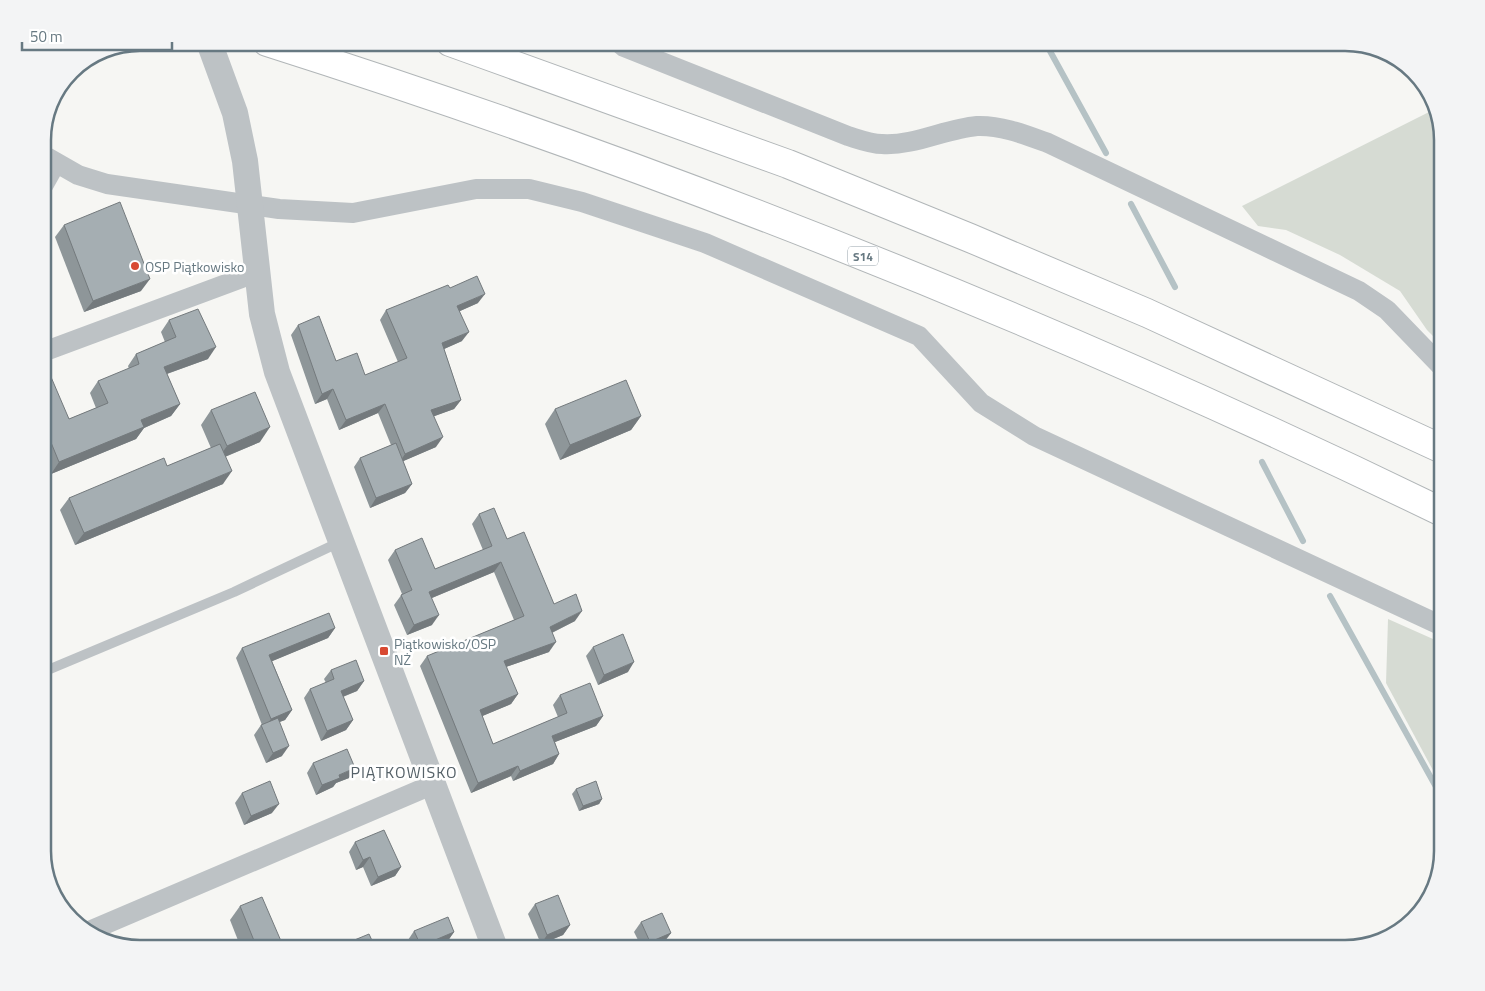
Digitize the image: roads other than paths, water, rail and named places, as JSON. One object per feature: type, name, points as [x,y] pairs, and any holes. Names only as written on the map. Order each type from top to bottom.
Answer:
[{"type":"highway","name":"S14","points":[[295,51],[410,88],[594,153],[796,229],[968,298],[1147,374],[1434,508]]},
{"type":"highway","points":[[475,51],[779,161],[961,234],[1147,313],[1434,445]]},
{"type":"street","points":[[212,51],[235,112],[245,161],[252,205],[258,288],[268,344],[492,940]]},
{"type":"street","points":[[634,51],[848,136],[881,144],[911,141],[947,131],[978,126],[1010,130],[1048,143],[1359,291],[1387,310],[1434,359]]},
{"type":"street","points":[[51,160],[78,175],[107,184],[279,209],[353,213],[476,190],[530,189],[582,202],[705,243],[919,336],[981,404],[1034,436],[1434,622]]},
{"type":"street","points":[[51,349],[242,278]]},
{"type":"street","points":[[96,928],[434,784]]},
{"type":"lane","points":[[51,182],[60,166]]},
{"type":"lane","points":[[51,669],[234,592],[341,542]]},
{"type":"waterway","points":[[1050,51],[1106,153]]},
{"type":"waterway","points":[[1131,204],[1175,287]]},
{"type":"waterway","points":[[1262,462],[1303,541]]},
{"type":"waterway","points":[[1330,596],[1434,783]]},
{"type":"place","name":"OSP Piątkowisko","points":[[135,266]]},
{"type":"place","name":"Piątkowisko/OSP NŻ","points":[[384,651]]},
{"type":"district","name":"PIĄTKOWISKO","points":[[404,772]]}]
